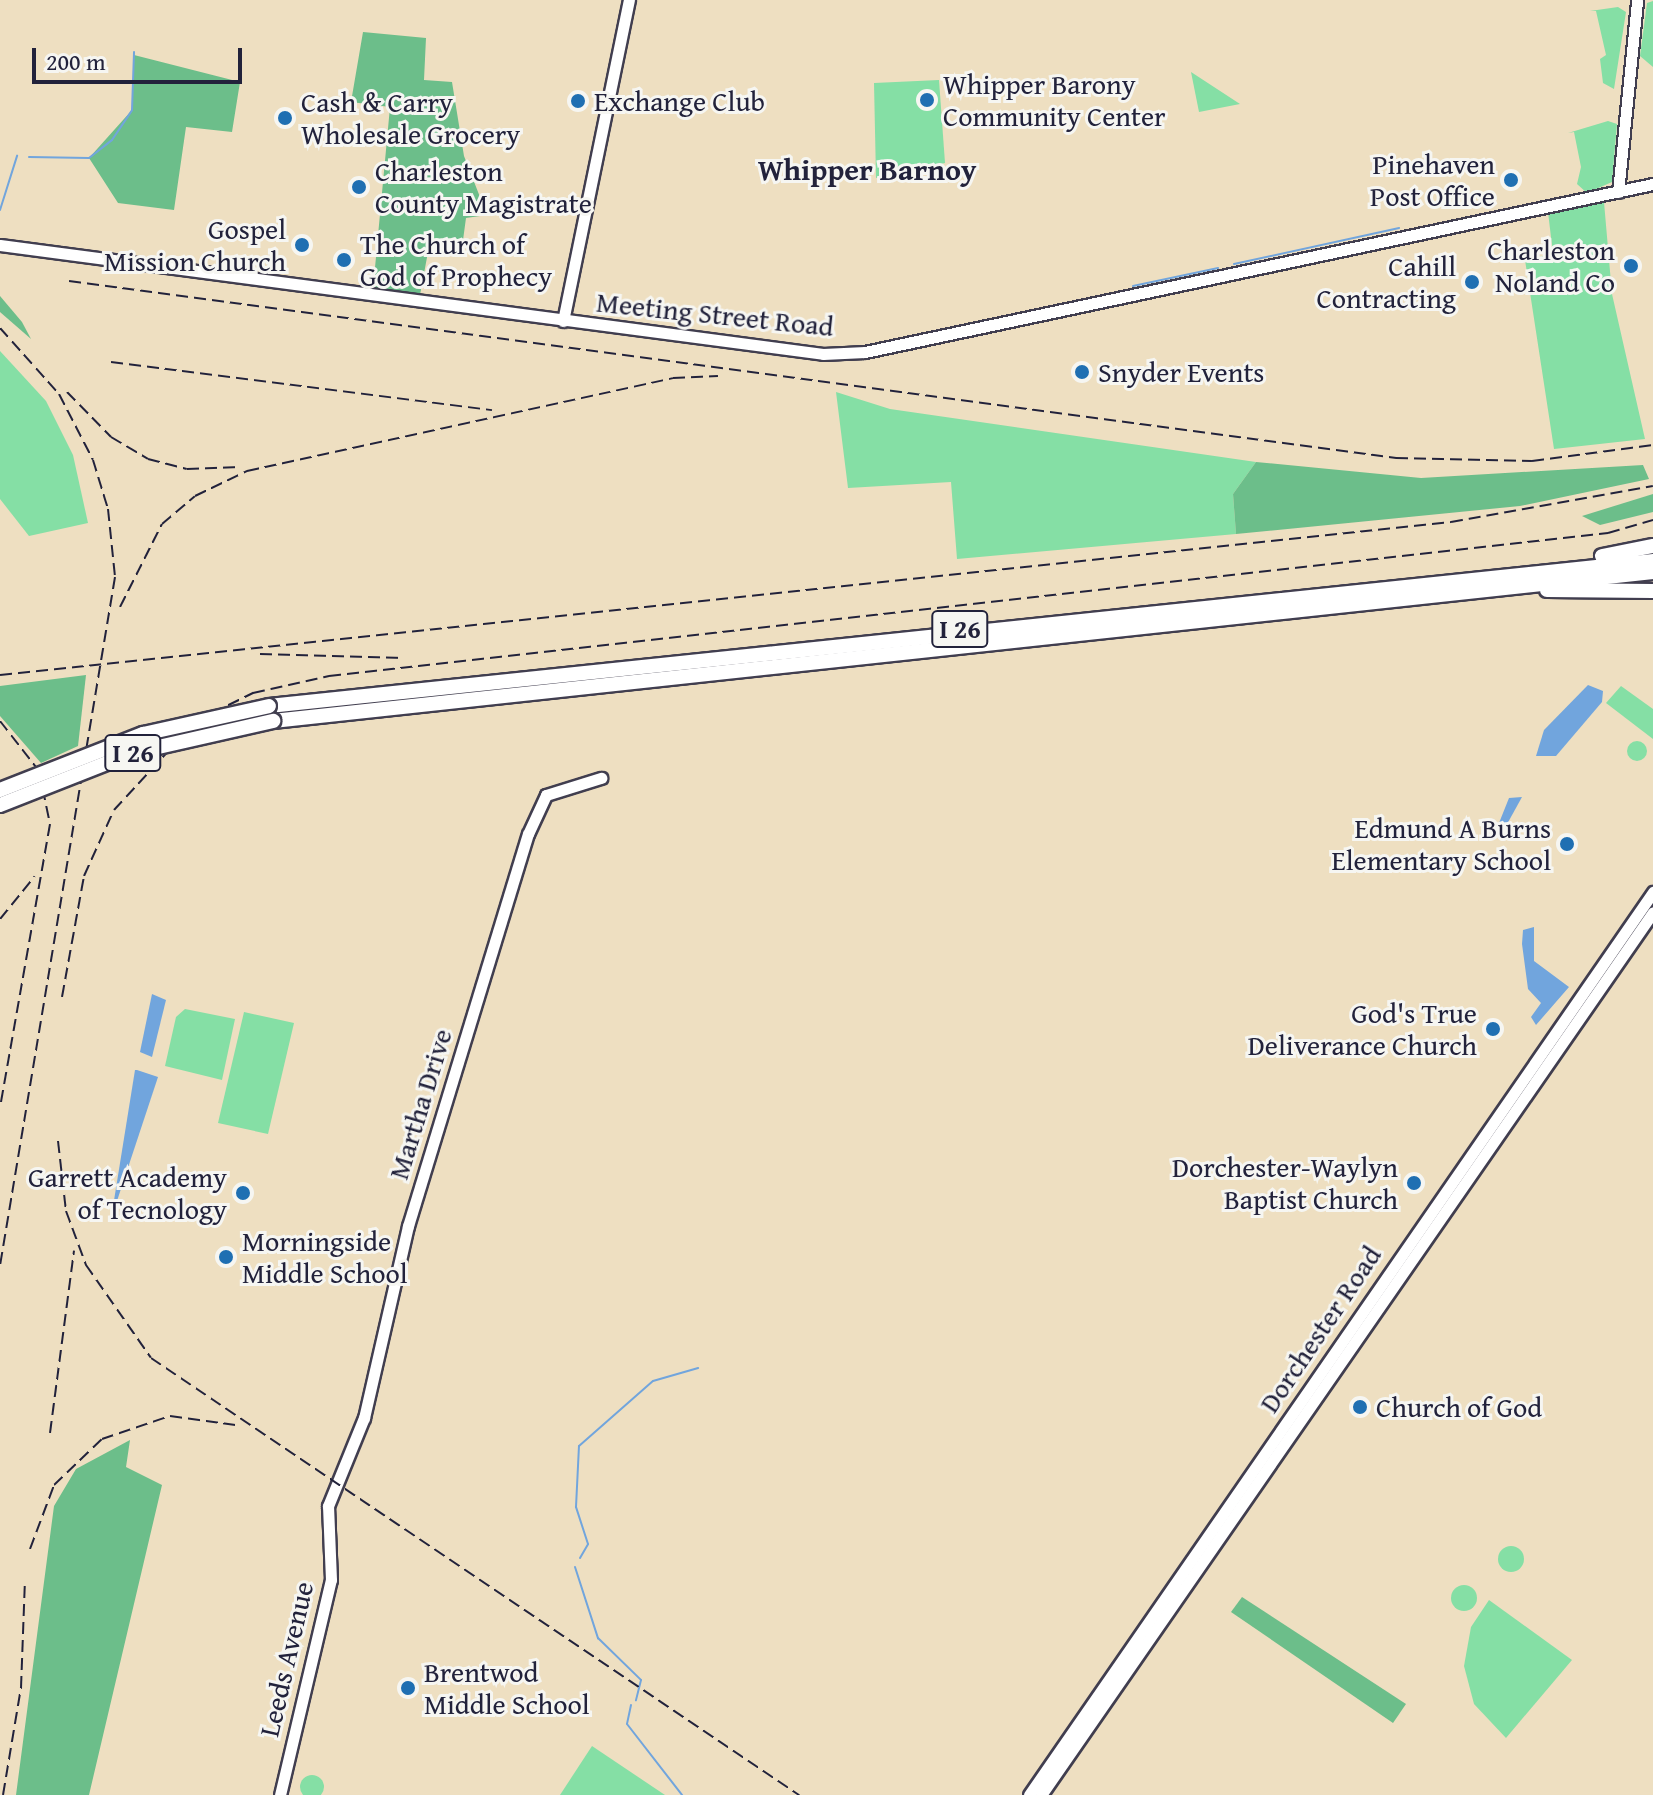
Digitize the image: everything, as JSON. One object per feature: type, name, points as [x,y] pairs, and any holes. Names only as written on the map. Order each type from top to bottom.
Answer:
[{"type":"highway","points":[[1548,567],[1653,546]]},
{"type":"highway","name":"I 26","points":[[0,790],[143,734],[269,706],[1548,567],[1653,561]]},
{"type":"highway","name":"I 26","points":[[0,805],[132,753],[273,721],[1653,572]]},
{"type":"highway","points":[[1439,594],[1653,591]]},
{"type":"street","points":[[563,321],[629,0]]},
{"type":"street","points":[[1618,192],[1637,0]]},
{"type":"street","name":"Meeting Street Road","points":[[0,245],[809,352],[865,352],[1653,184]]},
{"type":"street","name":"Martha Drive","points":[[334,1486],[364,1418],[408,1226],[540,801],[601,778]]},
{"type":"street","name":"Dorchester Road","points":[[1029,1795],[1653,892]]},
{"type":"street","name":"Dorchester Road","points":[[1041,1795],[1653,912]]},
{"type":"street","name":"Leeds Avenue","points":[[280,1795],[331,1580],[334,1486]]},
{"type":"green space","points":[[1653,1],[1653,67],[1640,56],[1647,3]]},
{"type":"green space","points":[[1618,7],[1626,12],[1614,89],[1603,83],[1600,59],[1606,55],[1596,11],[1590,11]]},
{"type":"green space","points":[[363,32],[426,38],[424,80],[452,82],[464,156],[487,215],[466,218],[461,255],[428,252],[420,295],[373,289],[390,107],[351,102]]},
{"type":"green space","points":[[134,55],[240,82],[232,132],[186,127],[174,210],[118,203],[89,158],[132,110]]},
{"type":"green space","points":[[1191,72],[1240,104],[1199,112]]},
{"type":"green space","points":[[939,80],[945,163],[876,178],[874,83]]},
{"type":"green space","points":[[1608,121],[1617,124],[1612,182],[1587,193],[1577,184],[1581,167],[1574,132],[1568,133]]},
{"type":"green space","points":[[1604,202],[1612,294],[1645,439],[1554,449],[1525,260],[1553,254],[1548,212]]},
{"type":"green space","points":[[0,296],[22,322],[31,339],[0,312]]},
{"type":"green space","points":[[0,351],[46,401],[73,455],[88,523],[29,536],[0,499]]},
{"type":"green space","points":[[836,392],[890,409],[1256,462],[1233,494],[1236,534],[957,559],[951,482],[848,488]]},
{"type":"green space","points":[[1256,462],[1421,478],[1643,465],[1649,479],[1520,506],[1236,534],[1233,494]]},
{"type":"green space","points":[[1653,494],[1653,512],[1600,525],[1582,516]]},
{"type":"green space","points":[[86,675],[78,746],[41,763],[0,716],[0,686]]},
{"type":"green space","points":[[1621,686],[1653,709],[1653,739],[1606,703]]},
{"type":"green space","points":[[1637,741],[1644,744],[1647,751],[1644,758],[1637,761],[1630,758],[1627,751],[1630,744]]},
{"type":"green space","points":[[185,1009],[235,1019],[222,1080],[165,1066],[176,1017]]},
{"type":"green space","points":[[244,1012],[294,1023],[268,1134],[218,1123]]},
{"type":"green space","points":[[130,1440],[126,1467],[162,1485],[89,1795],[16,1795],[54,1506],[76,1469]]},
{"type":"green space","points":[[1511,1546],[1520,1550],[1524,1559],[1520,1568],[1511,1572],[1502,1568],[1498,1559],[1502,1550]]},
{"type":"green space","points":[[1464,1585],[1473,1589],[1477,1598],[1473,1607],[1464,1611],[1455,1607],[1451,1598],[1455,1589]]},
{"type":"green space","points":[[1242,1597],[1406,1704],[1393,1723],[1231,1612]]},
{"type":"green space","points":[[1489,1600],[1572,1660],[1506,1738],[1474,1704],[1464,1666],[1471,1627]]},
{"type":"green space","points":[[592,1746],[665,1795],[560,1795]]},
{"type":"green space","points":[[312,1775],[320,1779],[324,1787],[320,1795],[312,1799],[304,1795],[300,1787],[304,1779]]},
{"type":"water","points":[[1588,685],[1603,691],[1602,702],[1556,756],[1536,756],[1544,730]]},
{"type":"water","points":[[1522,797],[1506,826],[1499,823],[1509,798]]},
{"type":"water","points":[[1534,927],[1534,961],[1569,987],[1536,1025],[1531,1017],[1541,1003],[1528,989],[1522,944],[1523,930]]},
{"type":"water","points":[[152,994],[166,1000],[152,1057],[140,1052]]},
{"type":"water","points":[[135,1070],[158,1077],[111,1219]]},
{"type":"waterway","points":[[29,157],[89,158],[112,140],[132,110],[134,52]]},
{"type":"waterway","points":[[0,210],[17,156]]},
{"type":"waterway","points":[[1234,264],[1399,228]]},
{"type":"waterway","points":[[1133,286],[1218,268]]},
{"type":"waterway","points":[[580,1558],[588,1544],[576,1507],[579,1446],[653,1381],[698,1368]]},
{"type":"waterway","points":[[575,1567],[598,1638],[641,1680],[636,1700]]},
{"type":"waterway","points":[[631,1705],[627,1724],[682,1795]]},
{"type":"railway","points":[[69,281],[1396,458],[1532,461],[1653,445]]},
{"type":"railway","points":[[0,328],[59,394],[93,460],[108,509],[115,577],[0,1266]]},
{"type":"railway","points":[[111,362],[492,410]]},
{"type":"railway","points":[[120,607],[162,524],[195,496],[247,471],[673,378],[718,376]]},
{"type":"railway","points":[[67,392],[111,437],[148,459],[187,469],[240,467]]},
{"type":"railway","points":[[0,675],[1451,522],[1653,486]]},
{"type":"railway","points":[[62,997],[84,876],[114,810],[196,721],[253,693],[329,676],[1608,533],[1653,520]]},
{"type":"railway","points":[[260,654],[404,658]]},
{"type":"railway","points":[[0,721],[39,771],[50,824],[0,1108]]},
{"type":"railway","points":[[0,919],[35,876]]},
{"type":"railway","points":[[58,1141],[66,1211],[86,1265],[151,1358],[799,1795]]},
{"type":"railway","points":[[50,1433],[74,1251]]},
{"type":"railway","points":[[30,1549],[54,1485],[102,1439],[170,1416],[235,1425]]},
{"type":"railway","points":[[3,1795],[21,1688],[25,1581]]},
{"type":"place","name":"Whipper Barony Community Center","points":[[927,100]]},
{"type":"place","name":"Exchange Club","points":[[578,101]]},
{"type":"place","name":"Cash & Carry Wholesale Grocery","points":[[285,118]]},
{"type":"place","name":"Pinehaven Post Office","points":[[1511,180]]},
{"type":"place","name":"Charleston County Magistrate","points":[[359,187]]},
{"type":"place","name":"Gospel Mission Church","points":[[302,245]]},
{"type":"place","name":"The Church of God of Prophecy","points":[[344,260]]},
{"type":"place","name":"Charleston Noland Co","points":[[1631,266]]},
{"type":"place","name":"Cahill Contracting","points":[[1472,282]]},
{"type":"place","name":"Snyder Events","points":[[1082,372]]},
{"type":"place","name":"Edmund A Burns Elementary School","points":[[1567,844]]},
{"type":"place","name":"God's True Deliverance Church","points":[[1493,1029]]},
{"type":"place","name":"Dorchester-Waylyn Baptist Church","points":[[1414,1183]]},
{"type":"place","name":"Garrett Academy of Tecnology","points":[[243,1193]]},
{"type":"place","name":"Morningside Middle School","points":[[226,1257]]},
{"type":"place","name":"Church of God","points":[[1360,1407]]},
{"type":"place","name":"Brentwod Middle School","points":[[408,1688]]},
{"type":"district","name":"Whipper Barnoy","points":[[867,169]]}]
